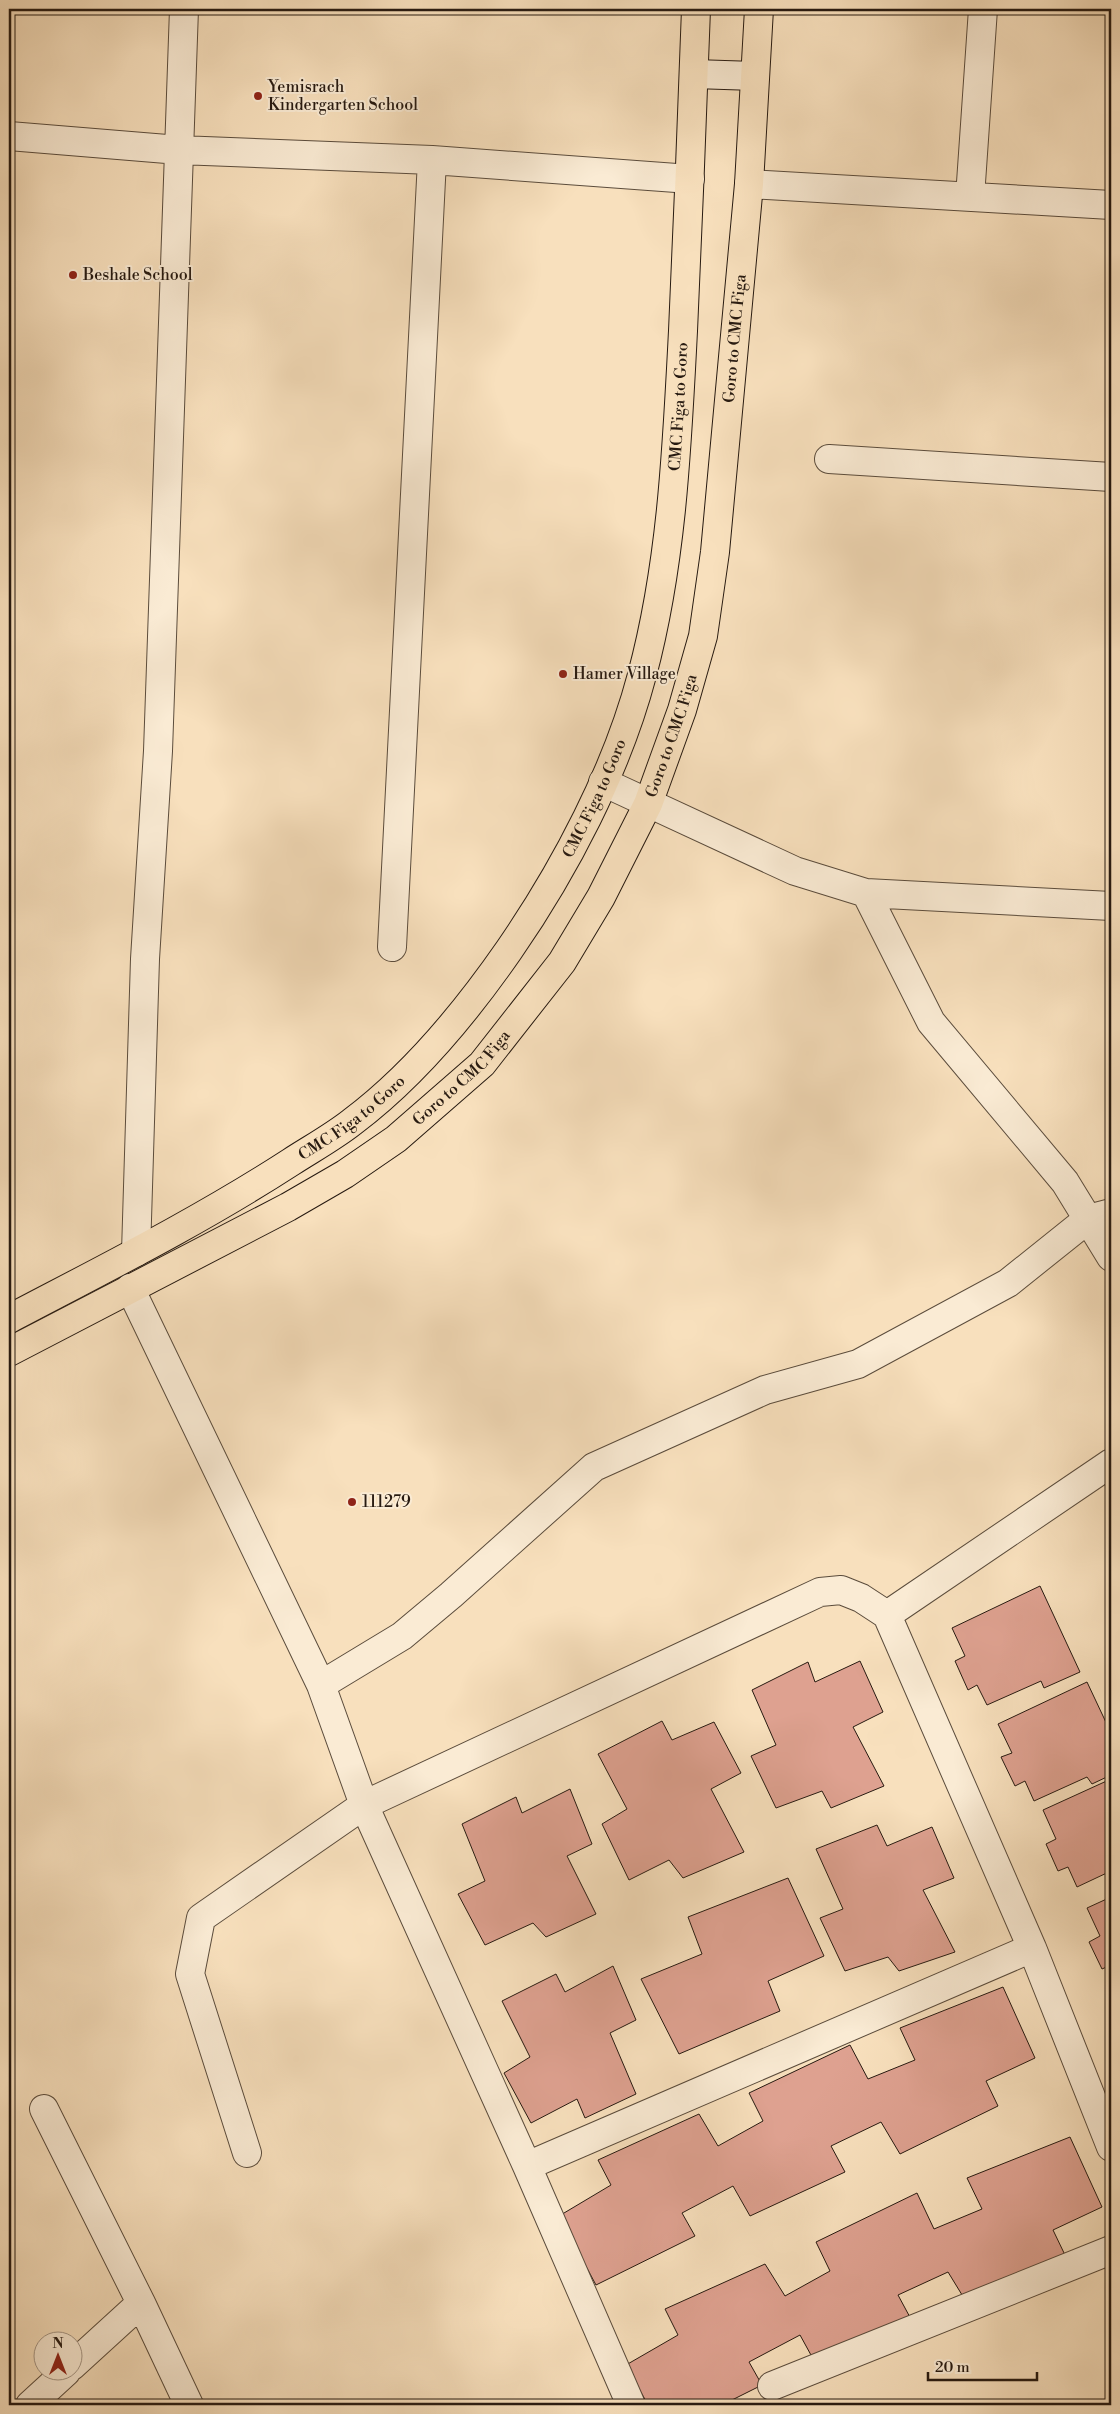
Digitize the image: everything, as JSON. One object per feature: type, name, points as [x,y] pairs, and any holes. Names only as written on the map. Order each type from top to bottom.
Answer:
[{"type":"main road","name":"CMC Figa to Goro","points":[[9,1319],[220,1207],[352,1122],[397,1083],[481,991],[522,932],[562,864],[603,782],[641,680],[653,634],[672,509],[690,179],[696,9]]},
{"type":"main road","name":"Goro to CMC Figa","points":[[9,1352],[288,1207],[345,1174],[396,1139],[482,1064],[562,962],[601,897],[648,804],[682,710],[703,636],[716,543],[749,184],[759,9]]},
{"type":"street","points":[[136,1252],[145,959],[158,751],[184,9]]},
{"type":"street","points":[[970,197],[983,9]]},
{"type":"street","points":[[694,74],[755,76]]},
{"type":"street","points":[[9,136],[179,150],[432,160],[690,179]]},
{"type":"street","points":[[392,947],[432,160]]},
{"type":"street","points":[[749,184],[1111,205]]},
{"type":"street","points":[[829,459],[1111,477]]},
{"type":"street","points":[[603,782],[795,871],[866,893],[1111,906]]},
{"type":"street","points":[[866,893],[932,1022],[1065,1182],[1100,1216],[1111,1257]]},
{"type":"street","points":[[321,1685],[402,1636],[451,1595],[594,1467],[766,1390],[858,1364],[1008,1284],[1100,1216]]},
{"type":"street","points":[[130,1288],[321,1685],[364,1806],[527,2166],[631,2405]]},
{"type":"street","points":[[887,1615],[1111,1463]]},
{"type":"street","points":[[246,2153],[190,1974],[201,1918],[364,1806],[820,1592],[841,1590],[861,1598],[887,1615],[1032,1948],[1111,2147]]},
{"type":"street","points":[[527,2166],[1032,1948]]},
{"type":"street","points":[[44,2109],[141,2303],[188,2405]]},
{"type":"street","points":[[772,2386],[1111,2250]]},
{"type":"street","points":[[82,2357],[141,2303]]},
{"type":"street","points":[[30,2405],[55,2382]]},
{"type":"building","points":[[1040,1586],[1080,1672],[1044,1688],[1041,1681],[987,1705],[977,1685],[968,1690],[955,1661],[965,1656],[952,1628]]},
{"type":"building","points":[[860,1661],[883,1712],[853,1727],[884,1786],[831,1808],[822,1791],[776,1808],[751,1756],[776,1745],[752,1690],[808,1662],[815,1682]]},
{"type":"building","points":[[1087,1682],[1111,1733],[1111,1775],[1092,1784],[1087,1777],[1034,1801],[1025,1781],[1015,1786],[1001,1757],[1012,1753],[998,1724]]},
{"type":"building","points":[[662,1721],[672,1740],[714,1722],[741,1773],[711,1789],[744,1852],[683,1878],[669,1860],[629,1880],[602,1824],[627,1809],[598,1754]]},
{"type":"building","points":[[1111,1779],[1111,1871],[1077,1887],[1068,1867],[1058,1871],[1046,1844],[1056,1839],[1043,1810]]},
{"type":"building","points":[[570,1789],[592,1844],[567,1856],[596,1914],[546,1937],[533,1923],[485,1945],[458,1894],[485,1881],[462,1824],[516,1797],[522,1813]]},
{"type":"building","points":[[877,1825],[887,1846],[932,1827],[954,1878],[923,1890],[955,1952],[899,1971],[888,1957],[845,1971],[820,1918],[843,1909],[816,1849]]},
{"type":"building","points":[[788,1878],[824,1956],[768,1981],[780,2011],[679,2054],[641,1979],[702,1954],[688,1917]]},
{"type":"building","points":[[1111,1897],[1111,1965],[1102,1969],[1089,1942],[1100,1936],[1087,1908]]},
{"type":"building","points":[[613,1966],[636,2020],[610,2033],[636,2094],[585,2118],[577,2099],[531,2123],[504,2073],[530,2057],[502,2001],[556,1974],[565,1992]]},
{"type":"building","points":[[1003,1987],[1035,2058],[986,2081],[998,2106],[900,2154],[881,2122],[831,2146],[845,2172],[750,2216],[733,2186],[682,2213],[695,2236],[596,2285],[559,2216],[611,2185],[598,2160],[699,2114],[718,2146],[763,2121],[749,2093],[850,2045],[868,2079],[915,2060],[900,2028]]},
{"type":"building","points":[[1070,2137],[1102,2207],[1053,2230],[1065,2255],[967,2303],[948,2272],[898,2295],[912,2321],[817,2366],[800,2335],[749,2362],[762,2385],[722,2405],[648,2405],[626,2365],[678,2335],[665,2309],[765,2264],[785,2296],[830,2271],[816,2242],[917,2193],[934,2229],[982,2209],[967,2178]]},
{"type":"place","name":"Yemisrach Kindergarten School","points":[[258,96]]},
{"type":"place","name":"Beshale School","points":[[73,275]]},
{"type":"place","name":"Hamer Village","points":[[563,674]]},
{"type":"place","name":"111279","points":[[352,1502]]}]
